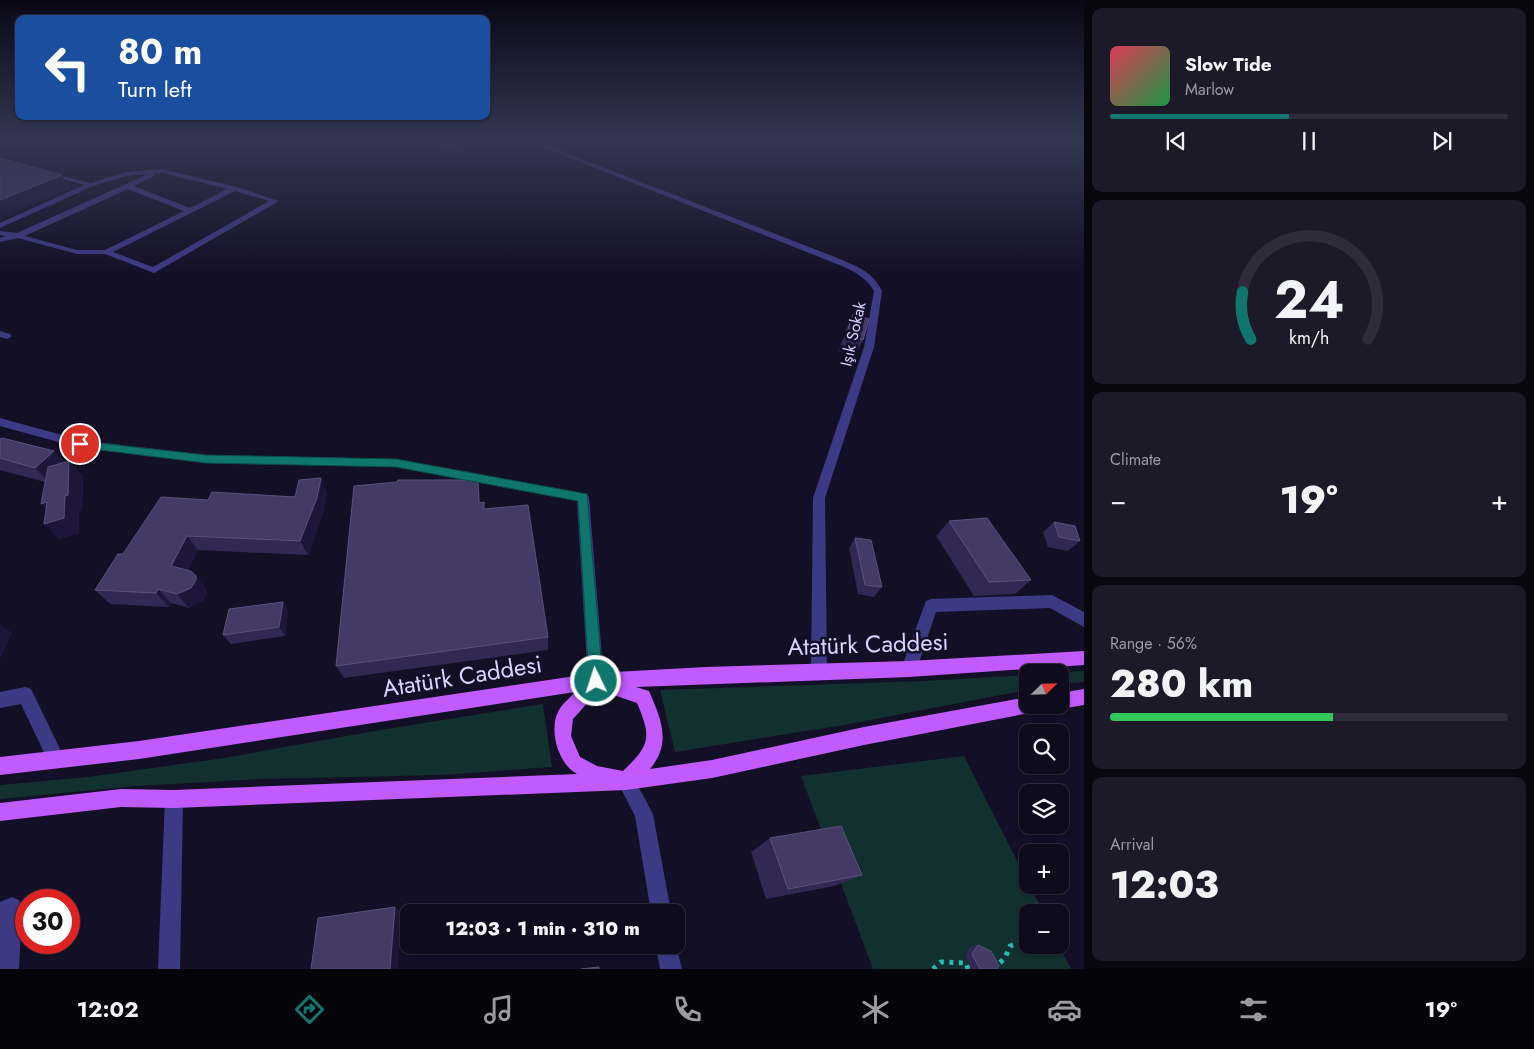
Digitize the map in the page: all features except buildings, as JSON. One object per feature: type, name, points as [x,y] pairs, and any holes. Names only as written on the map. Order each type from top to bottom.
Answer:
[{"type":"main road","name":"Atatürk Caddesi","points":[[0,766],[139,750],[596,681],[819,671],[909,670],[1084,658]]},
{"type":"main road","points":[[596,681],[643,697],[655,724],[655,746],[646,762],[626,781],[595,774],[574,763],[562,736],[565,715],[596,681]]},
{"type":"main road","points":[[1069,699],[1084,697]]},
{"type":"main road","points":[[0,812],[121,798],[174,799],[626,781],[712,769],[864,736],[1019,707]]},
{"type":"street","points":[[0,226],[91,185]]},
{"type":"street","points":[[0,233],[76,252],[106,252],[154,270],[275,201],[219,185]]},
{"type":"street","name":"Işık Sokak","points":[[644,185],[832,259],[866,275],[876,284],[878,291],[869,347],[819,498],[819,671]]},
{"type":"street","points":[[0,240],[18,236],[127,186],[189,210]]},
{"type":"street","points":[[106,252],[234,189]]},
{"type":"street","points":[[0,422],[80,444],[206,459],[396,463],[583,497],[596,681]]},
{"type":"street","points":[[0,431],[19,428]]},
{"type":"street","points":[[909,670],[932,606],[1052,600],[1084,620]]},
{"type":"street","points":[[0,700],[25,695],[56,759]]},
{"type":"street","points":[[626,781],[644,814],[660,904]]},
{"type":"street","points":[[169,969],[174,799]]},
{"type":"street","points":[[0,913],[12,907],[8,969]]},
{"type":"street","points":[[668,954],[671,969]]},
{"type":"path","points":[[993,969],[1005,958],[1010,946],[1019,943]]},
{"type":"path","points":[[933,969],[941,962],[966,962],[968,969]]},
{"type":"green space","points":[[1084,671],[1084,682],[1069,683],[1069,672]]},
{"type":"green space","points":[[1019,676],[1019,692],[844,725],[675,752],[660,690],[924,681]]},
{"type":"green space","points":[[543,704],[552,767],[441,775],[261,779],[136,786],[0,799],[0,785],[88,777],[224,758],[380,730]]},
{"type":"green space","points":[[964,756],[1019,865],[1019,894],[1034,894],[1039,904],[1019,904],[1019,954],[1064,954],[1071,969],[873,969],[801,776]]},
{"type":"route","points":[[80,444],[206,459],[396,463],[583,497],[596,681]]}]
